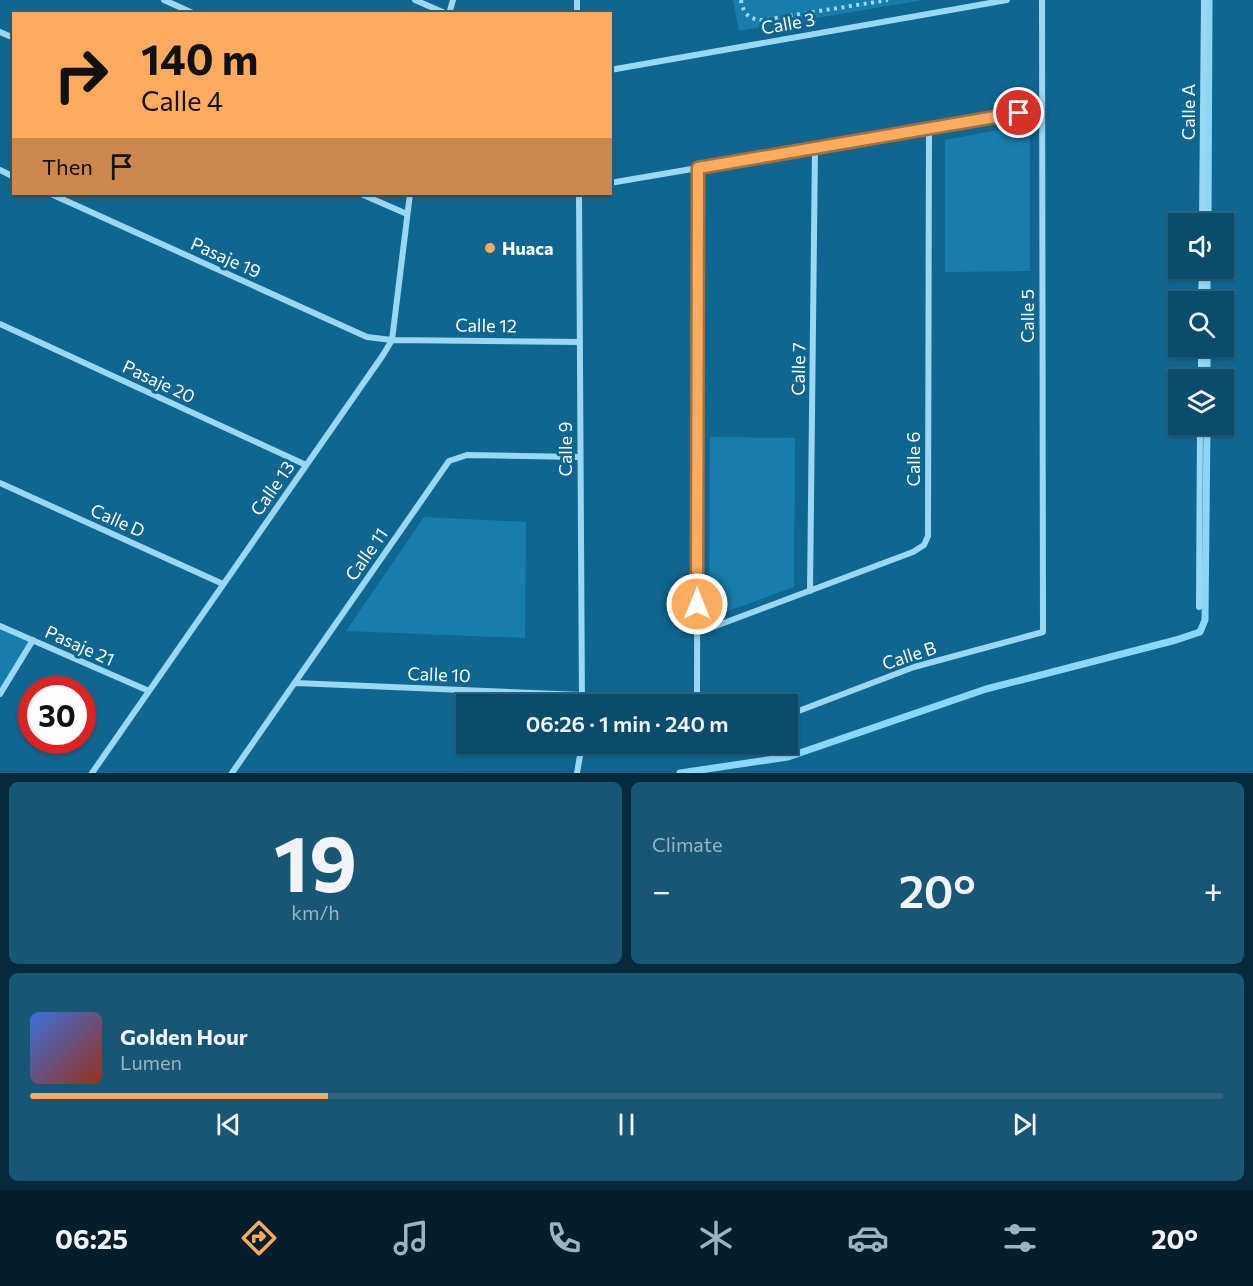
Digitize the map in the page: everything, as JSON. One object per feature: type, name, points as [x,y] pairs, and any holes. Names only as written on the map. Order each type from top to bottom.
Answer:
[{"type":"street","points":[[164,0],[191,12]]},
{"type":"street","points":[[415,0],[443,12]]},
{"type":"street","name":"Calle 3","points":[[612,70],[1007,0]]},
{"type":"street","name":"Calle 5","points":[[1042,0],[1043,632]]},
{"type":"street","name":"Calle A","points":[[1202,213],[1204,0]]},
{"type":"street","points":[[612,183],[1042,109]]},
{"type":"street","name":"Calle 6","points":[[697,633],[924,546],[928,536],[929,128]]},
{"type":"street","name":"Calle 7","points":[[810,591],[815,148]]},
{"type":"street","points":[[697,694],[698,168]]},
{"type":"street","name":"Pasaje 19","points":[[53,195],[367,337],[392,340]]},
{"type":"street","points":[[363,195],[407,214]]},
{"type":"street","name":"Calle 13","points":[[92,773],[392,340],[410,195]]},
{"type":"street","name":"Calle 9","points":[[579,195],[582,694]]},
{"type":"street","name":"Pasaje 20","points":[[0,324],[306,465]]},
{"type":"street","name":"Calle 12","points":[[392,340],[580,342]]},
{"type":"street","points":[[1199,607],[1200,435]]},
{"type":"street","name":"Calle 11","points":[[232,773],[449,461],[467,455],[580,457]]},
{"type":"street","name":"Calle D","points":[[0,483],[223,584]]},
{"type":"street","name":"Pasaje 21","points":[[0,626],[149,691]]},
{"type":"street","name":"Calle B","points":[[798,711],[914,668],[1043,632]]},
{"type":"street","points":[[0,694],[33,640]]},
{"type":"street","name":"Calle 10","points":[[296,683],[558,694]]},
{"type":"street","points":[[577,773],[580,754]]},
{"type":"path","points":[[741,0],[746,14],[763,20],[888,0]]},
{"type":"shaded area","points":[[733,0],[923,0],[739,31]]},
{"type":"shaded area","points":[[1030,124],[1030,271],[945,272],[945,140]]},
{"type":"shaded area","points":[[710,437],[795,438],[794,587],[715,616],[709,608]]},
{"type":"shaded area","points":[[424,517],[526,522],[525,638],[346,631]]},
{"type":"shaded area","points":[[0,626],[33,640],[0,694]]},
{"type":"waterway","points":[[1208,213],[1209,0]]},
{"type":"waterway","points":[[1207,279],[1207,291]]},
{"type":"waterway","points":[[1207,357],[1207,369]]},
{"type":"waterway","points":[[680,773],[788,757],[986,689],[1200,632],[1205,620],[1207,435]]},
{"type":"place","name":"Huaca","points":[[490,248]]},
{"type":"route","points":[[697,604],[698,168],[1019,113]]}]
